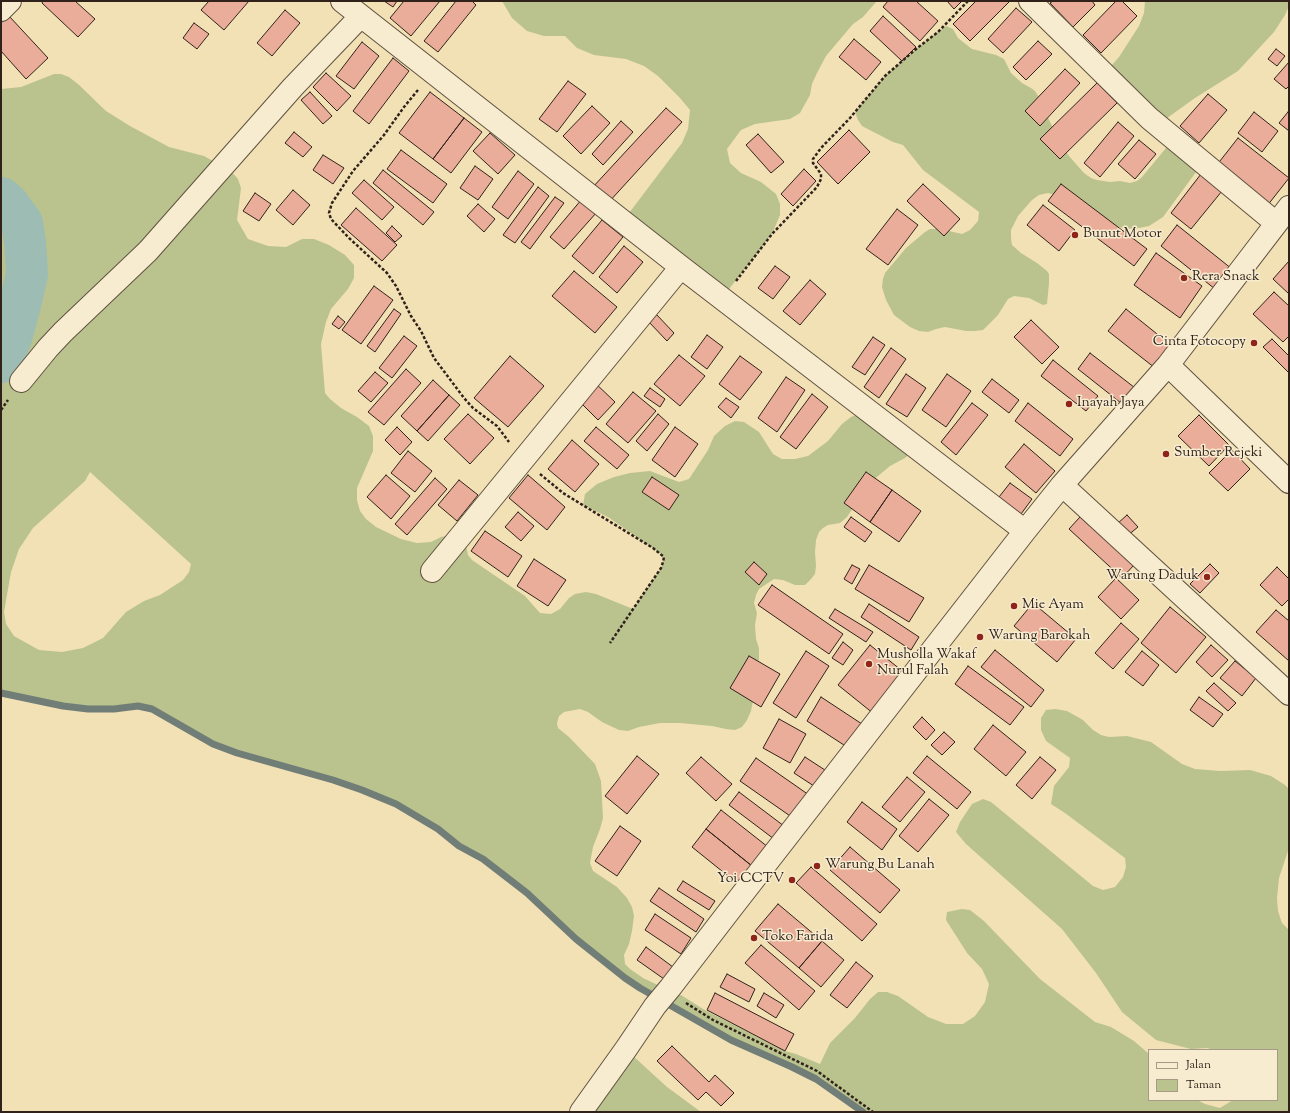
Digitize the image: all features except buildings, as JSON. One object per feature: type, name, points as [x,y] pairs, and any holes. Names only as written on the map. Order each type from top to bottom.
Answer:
[{"type":"street","points":[[1,10],[10,1]]},
{"type":"street","points":[[342,1],[681,267],[1025,531]]},
{"type":"street","points":[[581,1112],[663,996],[1025,531],[1062,486],[1168,365],[1282,215],[1149,118],[1030,1]]},
{"type":"street","points":[[21,381],[48,348],[148,251],[293,87],[361,16]]},
{"type":"street","points":[[432,571],[681,267]]},
{"type":"street","points":[[1168,365],[1289,482]]},
{"type":"street","points":[[1062,486],[1289,694]]},
{"type":"path","points":[[722,298],[772,234],[818,187],[821,174],[813,163],[821,148],[850,118],[885,76],[916,48],[938,32],[968,1]]},
{"type":"path","points":[[432,72],[384,135],[353,172],[332,203],[330,213],[331,219],[387,273],[396,286],[411,316],[422,331],[434,358],[464,398],[473,408],[497,426],[523,459],[563,493],[654,548],[664,557],[664,562],[661,568],[610,643]]},
{"type":"path","points":[[663,996],[817,1071],[873,1112]]},
{"type":"green space","points":[[502,1],[877,1],[863,17],[853,24],[826,56],[812,84],[810,95],[800,113],[790,119],[755,124],[741,130],[727,149],[730,163],[741,173],[761,182],[776,194],[780,204],[780,215],[772,234],[722,298],[623,221],[682,143],[688,129],[690,110],[658,76],[644,66],[626,59],[594,55],[577,48],[565,36],[544,36],[527,31],[512,18]]},
{"type":"green space","points":[[1145,1],[1289,1],[1289,6],[1274,32],[1238,71],[1195,98],[1163,121],[1104,74],[1119,57],[1139,26],[1144,13]]},
{"type":"green space","points":[[946,26],[953,29],[958,38],[972,49],[996,55],[1004,59],[1011,73],[1022,83],[1035,91],[1042,102],[1061,144],[1084,173],[1091,178],[1110,182],[1120,181],[1130,183],[1137,181],[1166,148],[1170,146],[1199,168],[1163,217],[1149,226],[1133,229],[1108,226],[1065,198],[1048,193],[1039,195],[1032,200],[1018,216],[1011,230],[1011,238],[1012,245],[1021,253],[1037,263],[1049,274],[1047,304],[1043,305],[1029,298],[1014,296],[1008,299],[998,315],[983,330],[966,331],[945,327],[928,332],[919,331],[910,327],[894,315],[886,300],[882,287],[885,273],[906,248],[925,232],[930,229],[940,229],[962,234],[970,230],[978,221],[979,212],[923,170],[903,145],[893,142],[862,126],[855,112],[885,76],[916,49]]},
{"type":"green space","points":[[54,74],[61,74],[69,77],[106,111],[130,126],[169,147],[204,156],[231,171],[238,179],[241,188],[237,220],[248,239],[268,246],[286,247],[302,239],[314,239],[329,245],[345,255],[354,265],[354,278],[348,289],[331,309],[326,322],[321,344],[325,393],[341,408],[369,426],[373,436],[373,451],[357,488],[357,500],[360,511],[366,519],[376,527],[401,539],[417,543],[431,542],[446,536],[465,541],[468,555],[472,560],[525,596],[540,613],[551,614],[560,609],[569,598],[575,594],[586,592],[596,594],[633,609],[661,568],[664,557],[608,517],[583,505],[585,494],[597,484],[614,477],[630,473],[650,471],[679,482],[689,479],[708,450],[714,436],[725,426],[735,421],[744,422],[759,432],[773,454],[782,459],[795,459],[808,456],[828,441],[842,424],[851,417],[861,413],[917,448],[905,458],[890,466],[865,487],[847,517],[840,523],[828,525],[819,532],[816,540],[815,574],[805,585],[795,585],[783,580],[774,579],[759,589],[754,603],[757,613],[755,625],[756,639],[759,648],[759,668],[751,711],[742,727],[735,730],[680,723],[660,723],[639,727],[628,731],[619,730],[580,709],[564,712],[559,716],[557,723],[558,728],[569,737],[595,764],[601,781],[603,818],[593,847],[590,863],[593,871],[617,887],[627,898],[632,907],[634,916],[632,931],[629,944],[624,955],[625,964],[630,969],[643,978],[662,987],[670,988],[703,1009],[785,1051],[820,1064],[830,1043],[878,992],[887,992],[898,996],[928,1017],[946,1024],[963,1024],[975,1016],[985,1002],[989,984],[982,969],[967,953],[946,920],[947,912],[962,909],[970,910],[984,921],[1040,979],[1095,1022],[1111,1027],[1134,1041],[1148,1053],[1148,1101],[1199,1101],[1220,1108],[1231,1101],[1278,1101],[1278,1049],[1191,1049],[1156,1040],[1122,1012],[1096,973],[1062,929],[966,844],[956,832],[960,822],[972,804],[983,799],[991,802],[1093,886],[1103,890],[1115,887],[1123,877],[1126,867],[1125,858],[1051,804],[1054,786],[1069,767],[1070,758],[1046,741],[1041,730],[1041,718],[1046,710],[1055,709],[1067,711],[1083,720],[1093,730],[1101,735],[1109,737],[1127,736],[1151,742],[1182,764],[1195,769],[1220,771],[1250,770],[1271,776],[1289,789],[1289,848],[1279,878],[1277,898],[1278,911],[1282,923],[1289,930],[1289,1112],[863,1112],[816,1079],[731,1040],[640,988],[576,939],[527,893],[483,859],[459,846],[438,829],[396,804],[333,780],[237,753],[213,744],[152,709],[138,706],[114,709],[88,709],[63,706],[1,693],[1,89],[21,87]],"holes":[[[90,472],[191,564],[189,572],[183,580],[160,595],[144,601],[126,612],[103,638],[83,648],[62,652],[39,650],[14,636],[6,624],[4,612],[11,572],[19,549],[33,528],[85,481]]]},
{"type":"green space","points":[[632,1055],[667,1087],[701,1112],[576,1112]]},
{"type":"waterway","points":[[1,198],[8,204],[22,223],[27,274],[11,338],[1,362]]},
{"type":"waterway","points":[[1,693],[63,706],[88,709],[114,709],[138,706],[152,709],[213,744],[237,753],[333,780],[396,804],[438,829],[459,846],[483,859],[527,893],[576,939],[640,988],[731,1040],[816,1079],[863,1112]]},
{"type":"place","name":"Bunut Motor","points":[[1075,235]]},
{"type":"place","name":"Rera Snack","points":[[1184,278]]},
{"type":"place","name":"Cinta Fotocopy","points":[[1254,343]]},
{"type":"place","name":"Inayah Jaya","points":[[1069,404]]},
{"type":"place","name":"Sumber Rejeki","points":[[1166,454]]},
{"type":"place","name":"Warung Daduk","points":[[1207,577]]},
{"type":"place","name":"Mie Ayam","points":[[1014,606]]},
{"type":"place","name":"Warung Barokah","points":[[980,637]]},
{"type":"place","name":"Musholla Wakaf Nurul Falah","points":[[869,664]]},
{"type":"place","name":"Warung Bu Lanah","points":[[817,866]]},
{"type":"place","name":"Yoi CCTV","points":[[792,880]]},
{"type":"place","name":"Toko Farida","points":[[754,938]]}]
